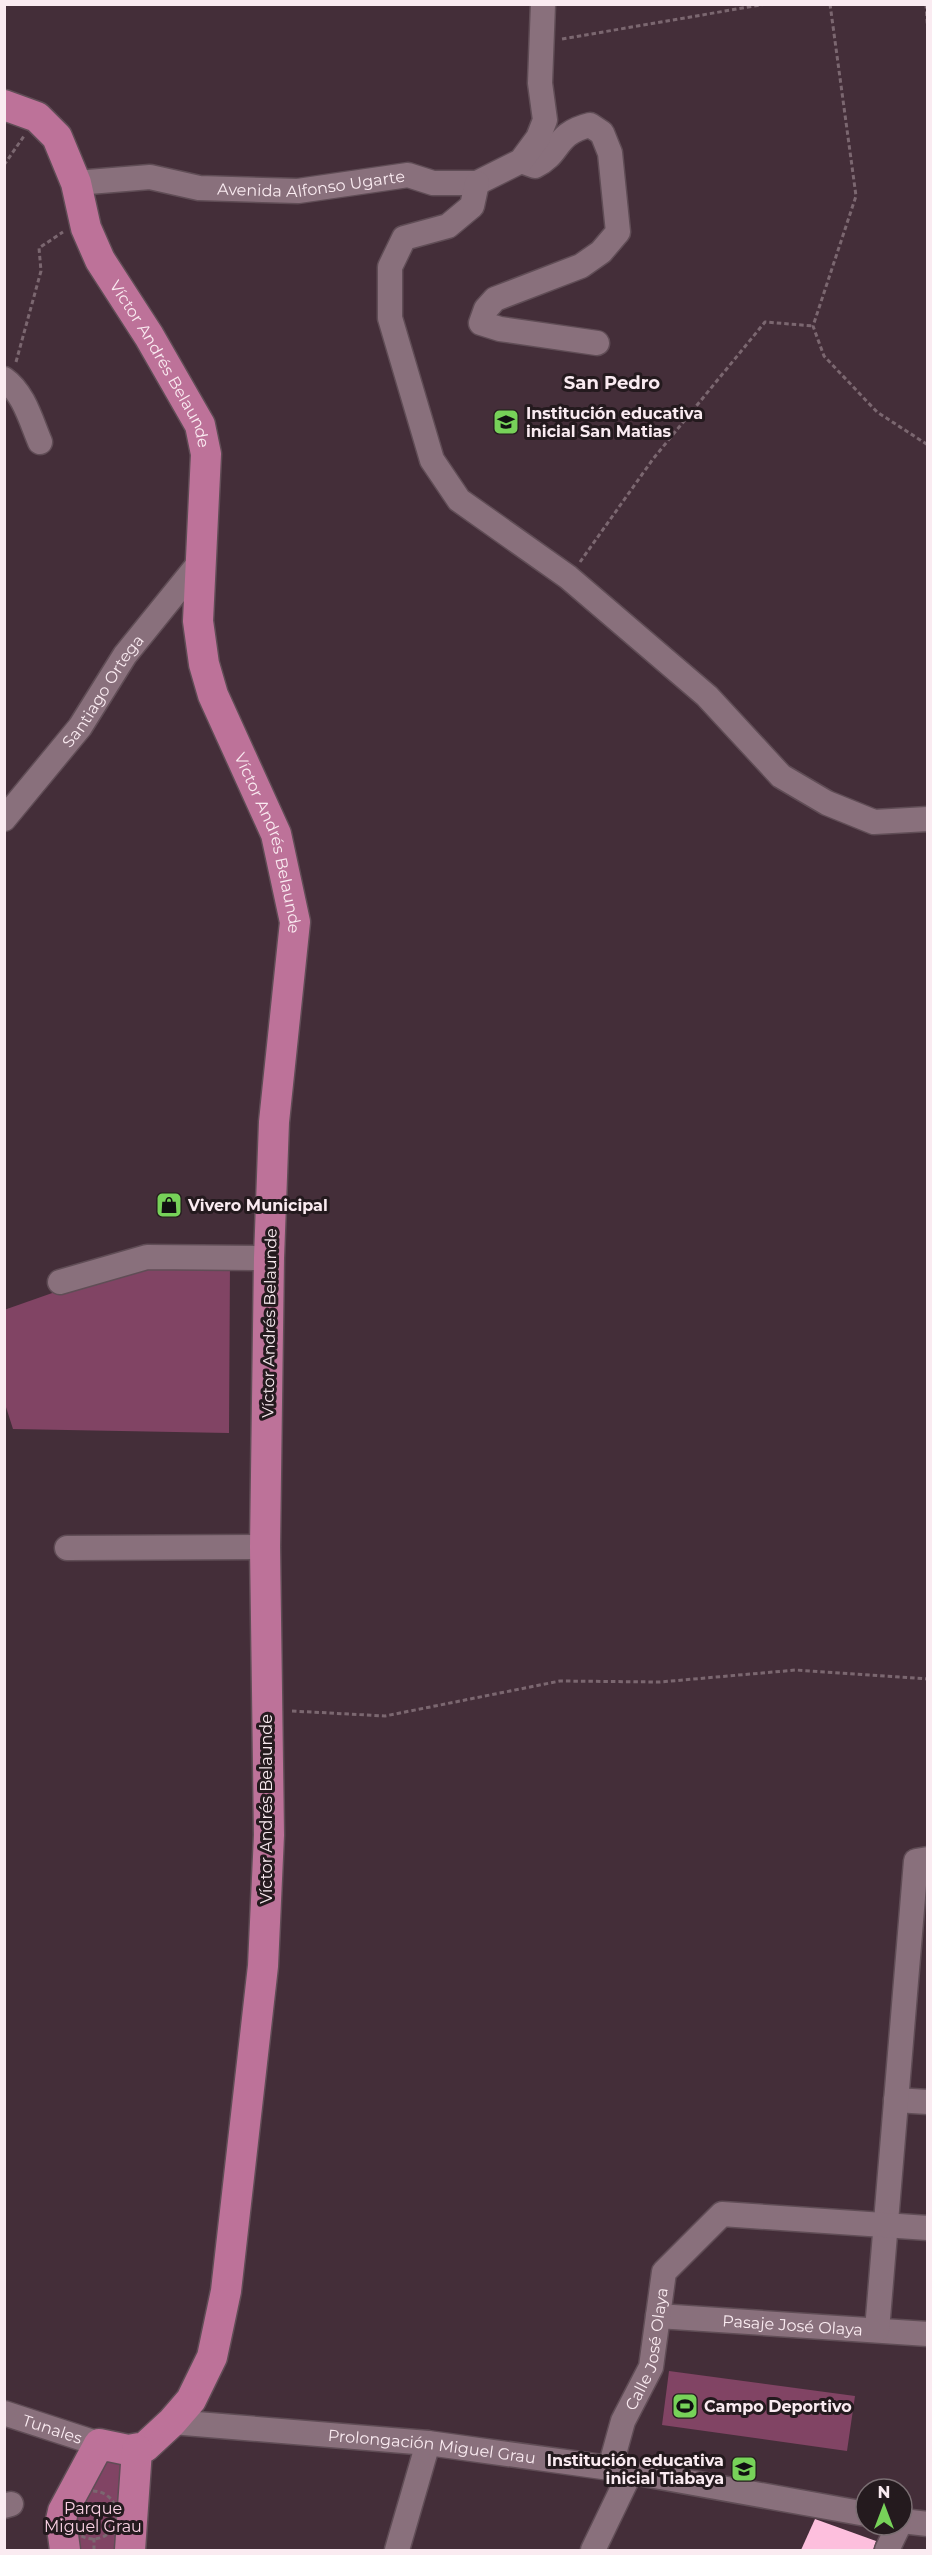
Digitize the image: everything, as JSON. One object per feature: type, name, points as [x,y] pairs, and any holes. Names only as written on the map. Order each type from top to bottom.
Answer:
[{"type":"main road","name":"Víctor Andrés Belaunde","points":[[4,105],[37,117],[57,137],[76,183],[86,228],[100,260],[149,336],[200,425],[206,453],[198,621],[204,664],[213,695],[276,834],[295,922],[274,1122],[269,1257],[265,1546],[269,1835],[263,1966],[226,2291],[212,2357],[191,2400],[152,2443],[137,2450]]},
{"type":"main road","points":[[65,2550],[61,2520],[63,2511],[99,2444],[119,2449],[137,2450],[130,2550]]},
{"type":"street","name":"Avenida Alfonso Ugarte","points":[[76,183],[150,177],[199,188],[298,191],[408,175],[433,183],[477,183],[521,161],[538,138],[545,120],[540,83],[543,4]]},
{"type":"street","points":[[521,161],[535,166],[546,160],[559,142],[573,129],[590,125],[602,133],[610,153],[618,232],[601,252],[581,266],[495,299],[486,309],[481,323],[500,329],[597,343]]},
{"type":"street","points":[[477,183],[472,206],[448,226],[404,238],[390,267],[390,318],[432,460],[459,500],[568,577],[707,696],[781,776],[827,803],[874,822],[927,819]]},
{"type":"street","points":[[8,381],[25,405],[40,442]]},
{"type":"street","name":"Santiago Ortega","points":[[4,819],[80,727],[125,655],[201,561]]},
{"type":"street","points":[[60,1282],[147,1257],[269,1257]]},
{"type":"street","points":[[67,1548],[265,1546]]},
{"type":"street","points":[[877,2330],[916,1861],[927,1859]]},
{"type":"street","points":[[896,2100],[927,2102]]},
{"type":"street","name":"Calle José Olaya","points":[[593,2550],[621,2469],[623,2421],[651,2367],[664,2272],[722,2214],[886,2225]]},
{"type":"street","points":[[886,2225],[927,2228]]},
{"type":"street","name":"Pasaje José Olaya","points":[[658,2316],[927,2334]]},
{"type":"street","name":"Tunales","points":[[4,2413],[99,2444]]},
{"type":"street","name":"Prolongación Miguel Grau","points":[[172,2422],[428,2443],[621,2469],[854,2512]]},
{"type":"street","points":[[397,2550],[428,2443]]},
{"type":"path","points":[[542,41],[589,36],[766,4]]},
{"type":"path","points":[[830,4],[856,196],[813,326],[824,356],[869,404],[877,412],[927,445]]},
{"type":"path","points":[[926,4],[927,36]]},
{"type":"path","points":[[4,165],[37,117]]},
{"type":"path","points":[[8,381],[41,271],[39,248],[64,231],[86,228]]},
{"type":"path","points":[[568,577],[653,459],[765,322],[813,326]]},
{"type":"path","points":[[266,1710],[385,1716],[560,1681],[660,1682],[796,1670],[927,1679]]},
{"type":"path","points":[[96,2491],[110,2499],[117,2513],[112,2529],[106,2535],[94,2538],[82,2536],[76,2531],[69,2516],[74,2501],[87,2492],[96,2491]]},
{"type":"path","points":[[94,2538],[94,2550]]},
{"type":"green space","points":[[146,1260],[230,1261],[229,1433],[13,1429],[5,1404],[4,1310]]},
{"type":"green space","points":[[669,2371],[855,2396],[847,2451],[662,2425]]},
{"type":"green space","name":"Parque Miguel Grau","points":[[99,2457],[119,2462],[123,2470],[116,2550],[72,2550],[69,2531]]},
{"type":"building","points":[[815,2519],[854,2533],[854,2537],[865,2537],[876,2541],[873,2550],[801,2550]]},
{"type":"place","name":"Institución educativa inicial San Matias","points":[[506,422]]},
{"type":"place","name":"Vivero Municipal","points":[[169,1205]]},
{"type":"place","name":"Campo Deportivo","points":[[685,2406]]},
{"type":"place","name":"Institución educativa inicial Tiabaya","points":[[744,2469]]},
{"type":"district","name":"San Pedro","points":[[612,383]]}]
